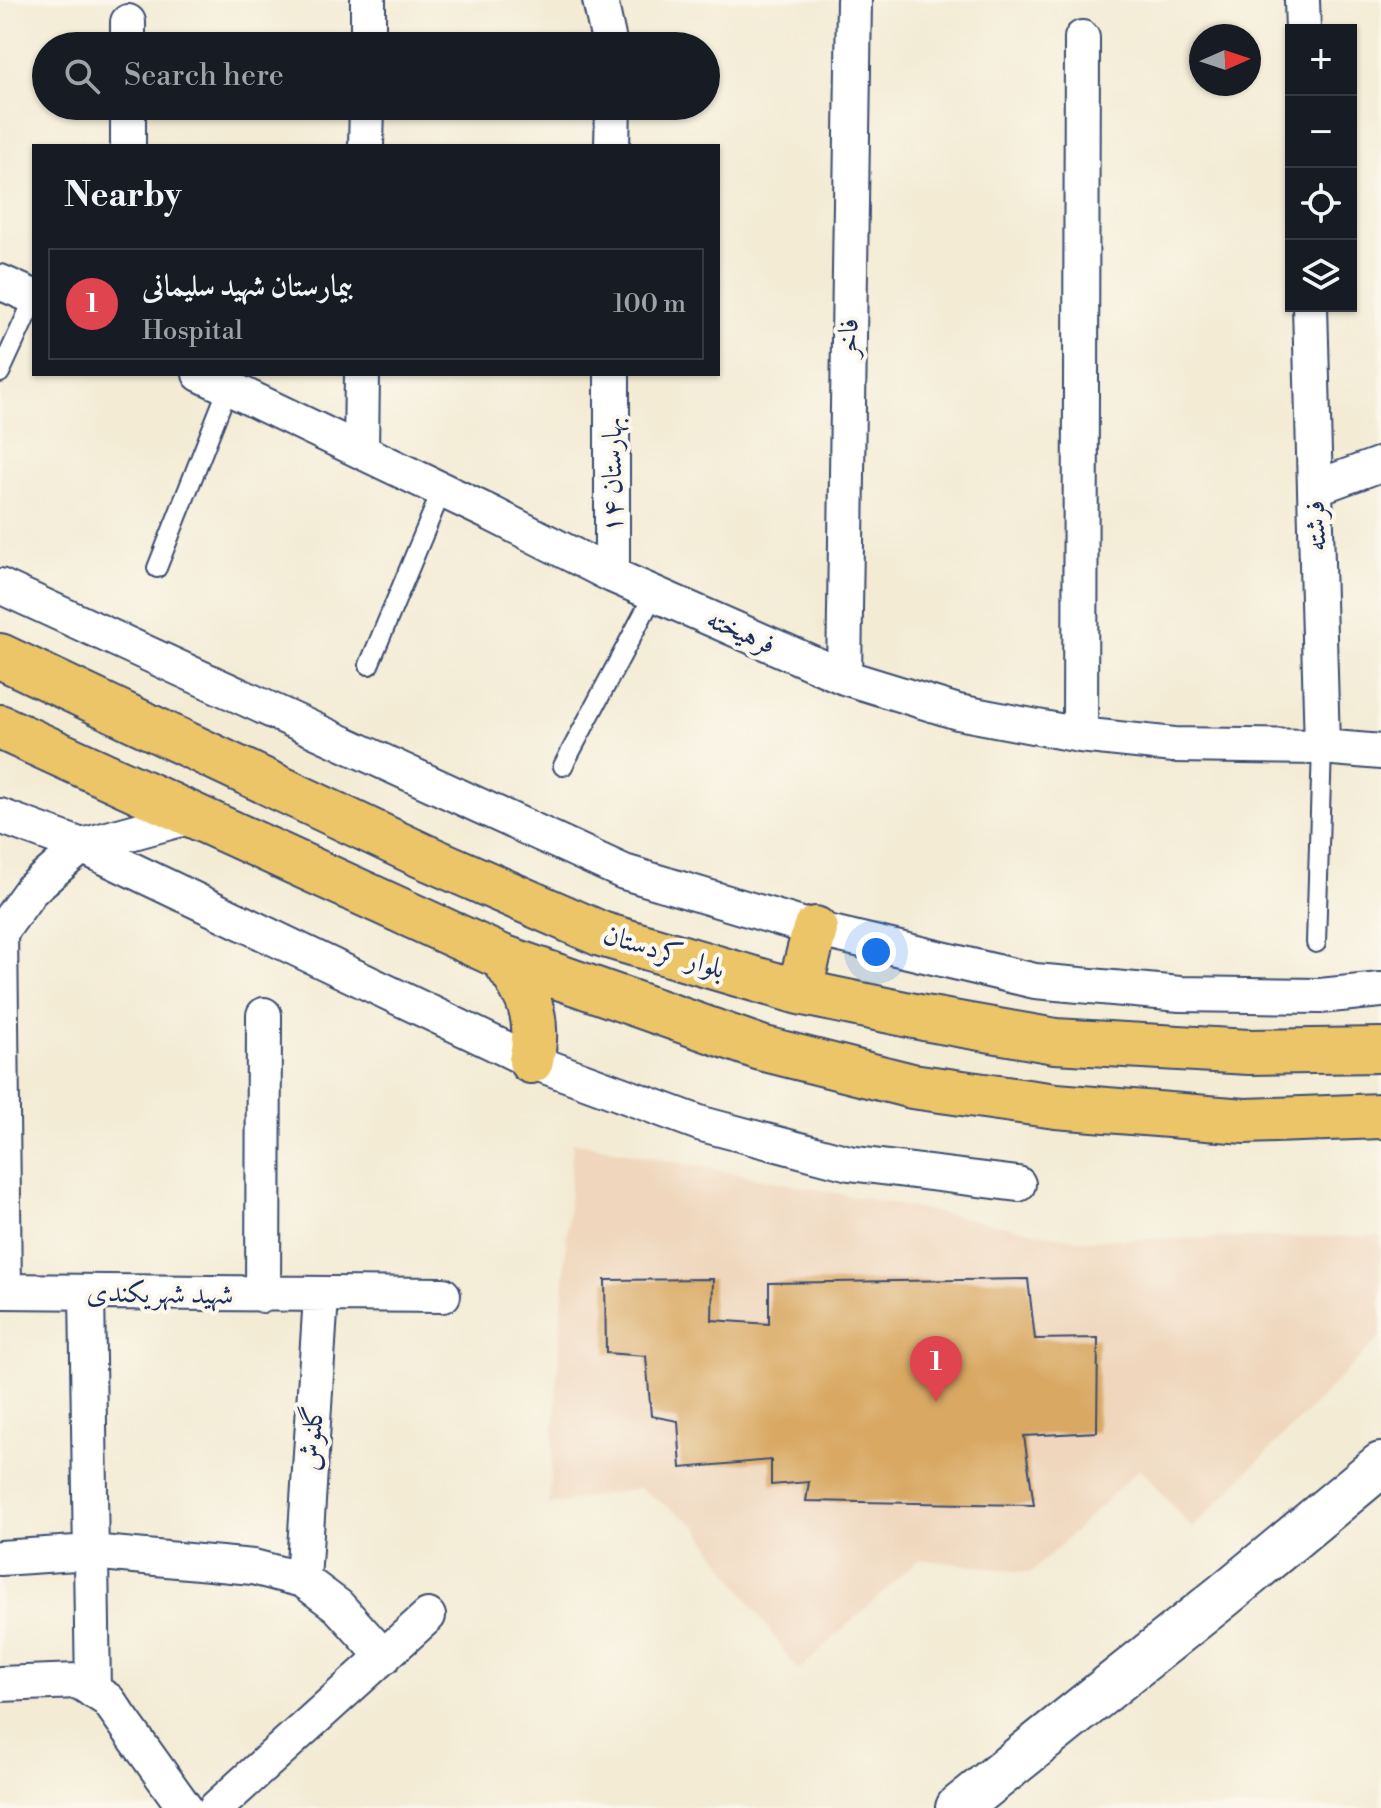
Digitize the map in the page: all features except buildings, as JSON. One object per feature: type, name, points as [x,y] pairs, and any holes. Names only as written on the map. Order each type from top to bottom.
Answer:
[{"type":"main road","name":"بلوار کردستان","points":[[0,656],[421,855],[601,934],[799,992],[1055,1041],[1249,1052],[1381,1050]]},
{"type":"main road","name":"بلوار کردستان","points":[[0,727],[502,957],[761,1048],[912,1086],[1056,1106],[1245,1121],[1381,1116]]},
{"type":"main road","points":[[799,992],[815,929]]},
{"type":"main road","points":[[502,957],[523,985],[534,1011],[536,1041],[531,1061]]},
{"type":"street","points":[[368,0],[368,32]]},
{"type":"street","points":[[600,0],[607,32]]},
{"type":"street","name":"فاخر","points":[[844,677],[854,0]]},
{"type":"street","points":[[1302,0],[1303,24]]},
{"type":"street","points":[[1080,735],[1082,38]]},
{"type":"street","points":[[128,120],[128,144]]},
{"type":"street","points":[[366,144],[367,120]]},
{"type":"street","points":[[612,144],[613,120]]},
{"type":"street","points":[[0,282],[32,297]]},
{"type":"street","name":"فرشته","points":[[1310,312],[1322,747]]},
{"type":"street","points":[[361,451],[362,376]]},
{"type":"street","name":"بهارستان ۱۴","points":[[612,376],[612,575]]},
{"type":"street","name":"فرهیخته","points":[[214,381],[612,575],[844,677],[958,712],[1080,735],[1174,745],[1322,747],[1381,752]]},
{"type":"street","points":[[1315,488],[1381,464]]},
{"type":"street","points":[[0,586],[624,872],[815,929],[1035,981],[1180,994],[1320,996],[1381,990]]},
{"type":"street","points":[[0,816],[82,846],[531,1061],[702,1124],[849,1163],[1018,1184]]},
{"type":"street","points":[[2,1291],[0,932],[31,890],[82,846],[192,816]]},
{"type":"street","points":[[263,1295],[264,1015]]},
{"type":"street","name":"شهید شهریکندی","points":[[2,1291],[443,1295]]},
{"type":"street","points":[[87,1292],[93,1691]]},
{"type":"street","name":"گلنوش","points":[[303,1580],[321,1296]]},
{"type":"street","points":[[958,1808],[1381,1465]]},
{"type":"street","points":[[0,1558],[91,1552],[253,1567],[303,1580],[338,1606],[384,1657]]},
{"type":"street","points":[[216,1808],[428,1616]]},
{"type":"street","points":[[0,1684],[78,1681],[108,1700],[185,1808]]},
{"type":"lane","points":[[0,373],[32,302]]},
{"type":"lane","points":[[157,568],[214,381]]},
{"type":"lane","points":[[369,665],[442,490]]},
{"type":"lane","points":[[563,766],[654,594]]},
{"type":"lane","points":[[1316,943],[1322,747]]},
{"type":"shaded area","points":[[573,1142],[1078,1240],[1381,1236],[1381,1336],[1192,1529],[1140,1468],[1031,1573],[919,1559],[798,1671],[696,1525],[639,1488],[549,1505]]},
{"type":"place","name":"بیمارستان شهید سلیمانی","points":[[936,1402]]}]
